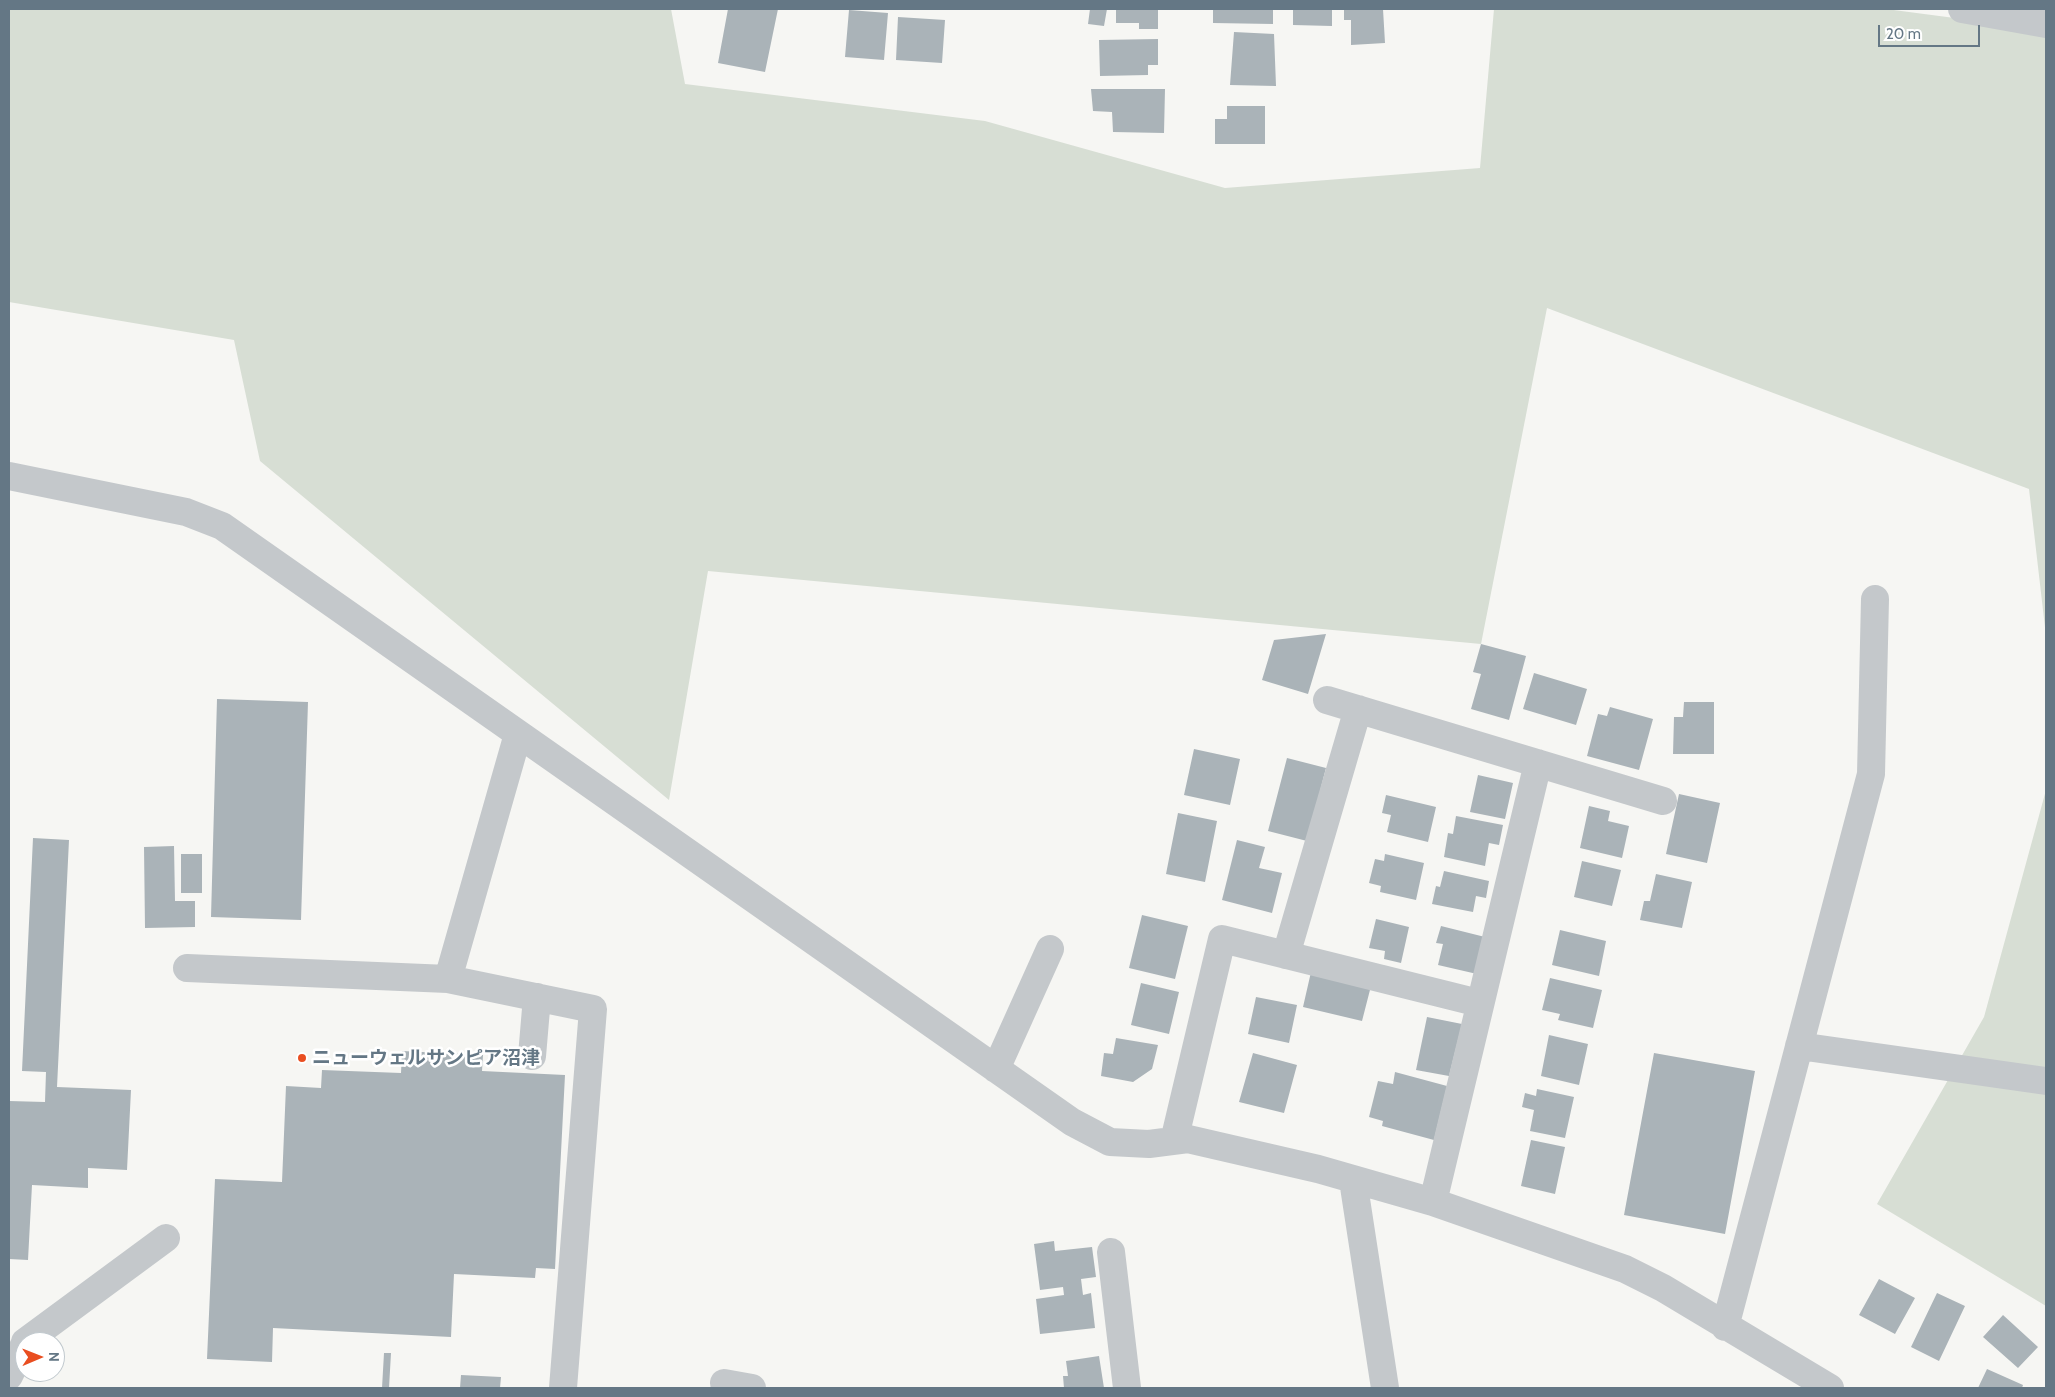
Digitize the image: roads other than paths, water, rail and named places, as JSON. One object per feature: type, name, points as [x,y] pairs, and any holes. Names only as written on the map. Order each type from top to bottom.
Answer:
[{"type":"street","points":[[1962,9],[2046,24]]},
{"type":"street","points":[[9,476],[186,512],[222,526],[1072,1122],[1110,1142],[1149,1144],[1188,1139],[1433,1202],[1625,1269],[1663,1288],[1725,1327],[1830,1388]]},
{"type":"street","points":[[1725,1327],[1872,774],[1875,599]]},
{"type":"street","points":[[1327,700],[1663,801]]},
{"type":"street","points":[[1286,955],[1358,709]]},
{"type":"street","points":[[448,978],[518,734]]},
{"type":"street","points":[[1433,1202],[1538,763]]},
{"type":"street","points":[[1174,1141],[1222,939],[1480,1003]]},
{"type":"street","points":[[996,1069],[1050,949]]},
{"type":"street","points":[[187,968],[448,978],[593,1009],[563,1388]]},
{"type":"street","points":[[532,1056],[537,997]]},
{"type":"street","points":[[1799,1046],[2046,1081]]},
{"type":"street","points":[[1353,1180],[1385,1388]]},
{"type":"street","points":[[35,1332],[166,1238]]},
{"type":"street","points":[[1111,1252],[1127,1388]]},
{"type":"street","points":[[9,1376],[15,1359]]},
{"type":"street","points":[[724,1383],[752,1388]]},
{"type":"place","name":"ニューウェルサンピア沼津","points":[[302,1058]]}]
